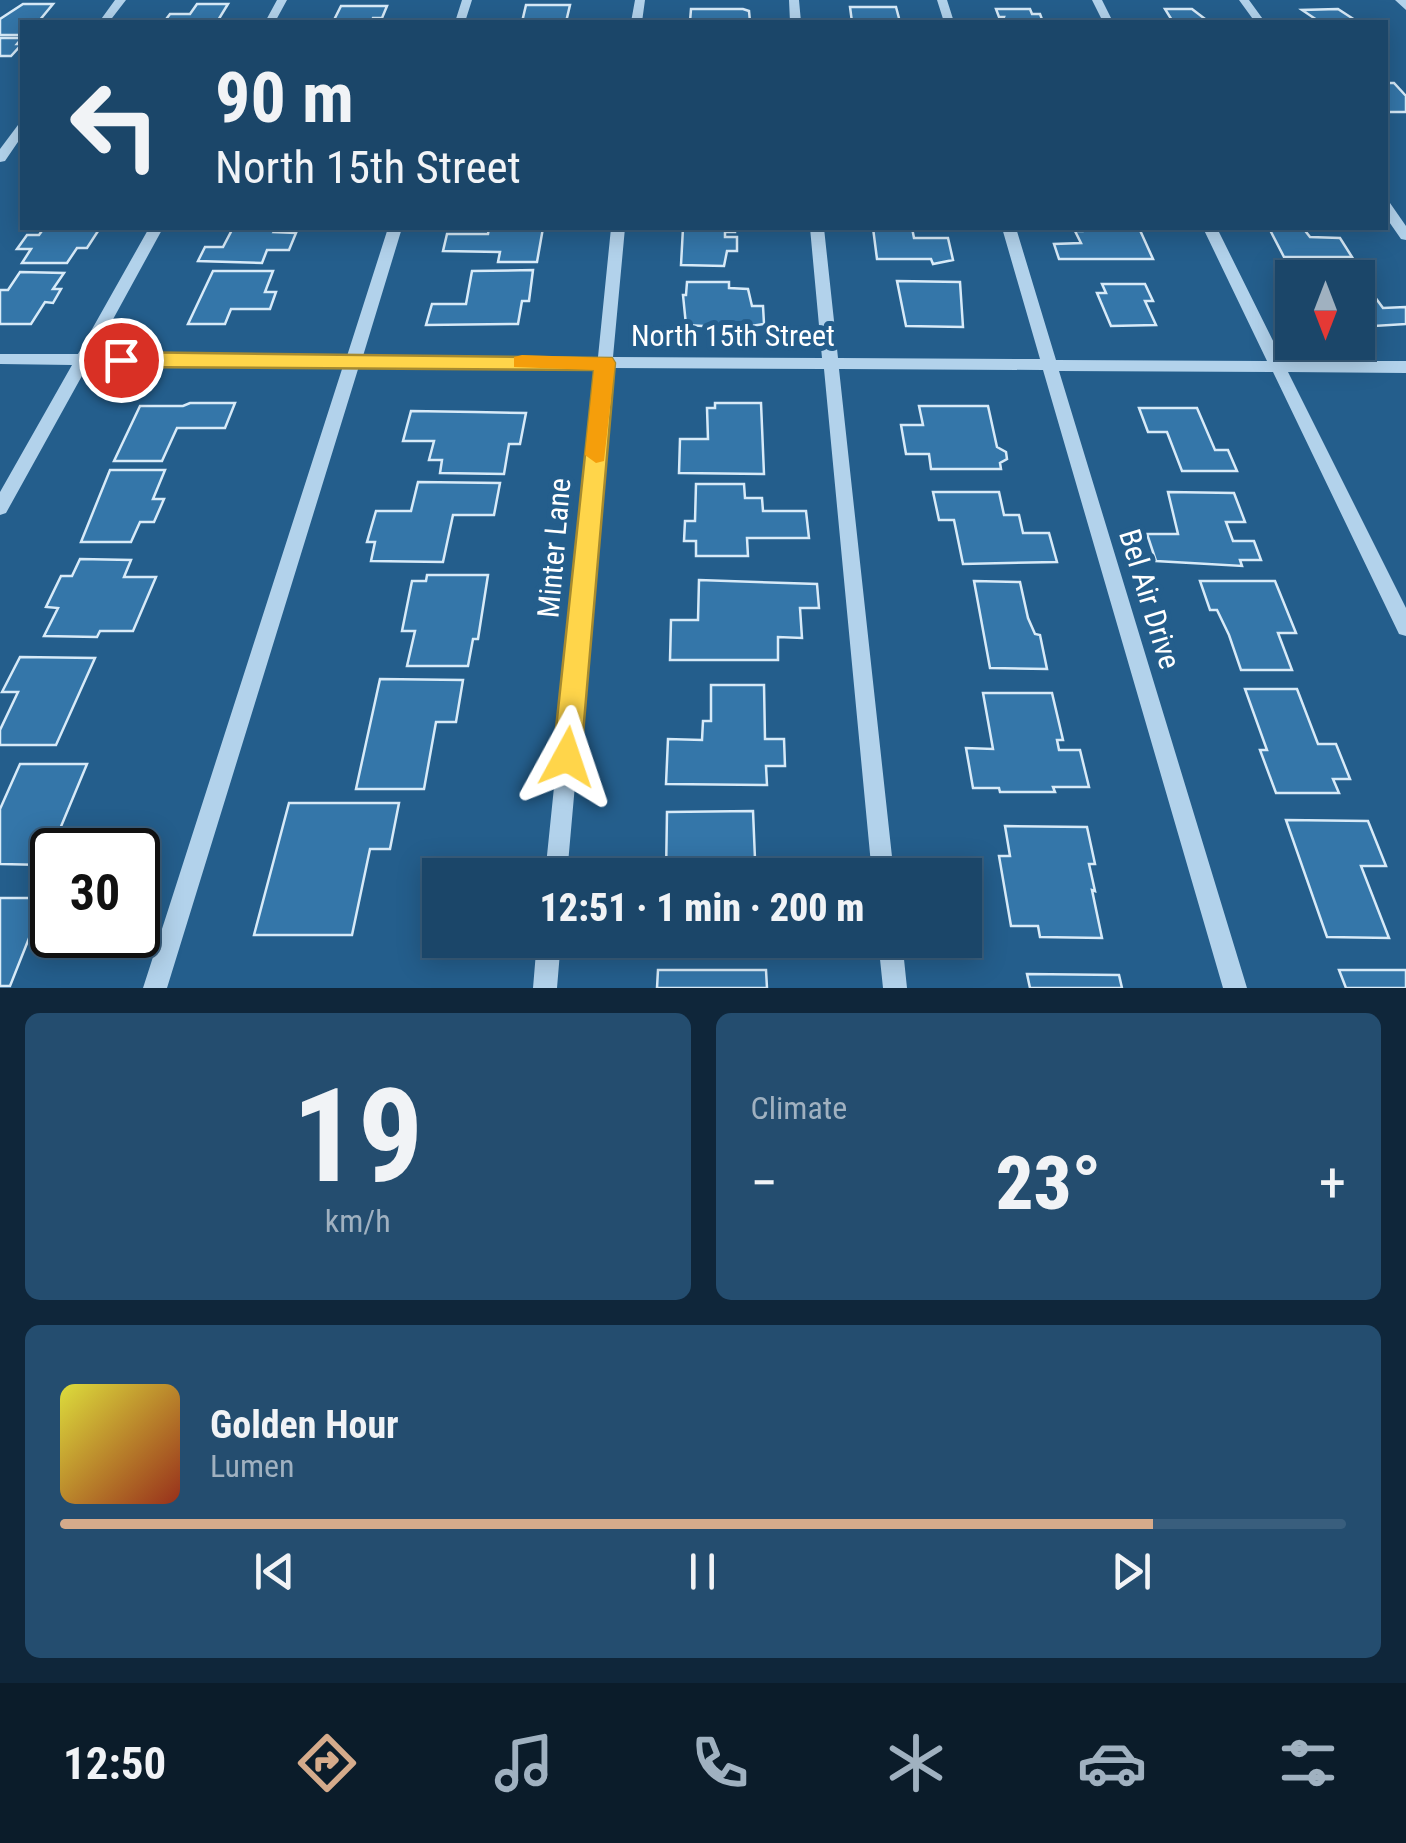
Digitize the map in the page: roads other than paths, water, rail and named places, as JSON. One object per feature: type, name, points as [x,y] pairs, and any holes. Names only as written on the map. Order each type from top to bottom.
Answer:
[{"type":"street","points":[[106,20],[121,0]]},
{"type":"street","points":[[1400,0],[1406,7]]},
{"type":"street","points":[[0,158],[20,131]]},
{"type":"street","points":[[1388,210],[1406,236]]},
{"type":"street","points":[[0,508],[155,230]]},
{"type":"street","points":[[155,988],[394,230]]},
{"type":"street","name":"Minter Lane","points":[[558,858],[618,230]]},
{"type":"street","points":[[818,230],[881,858]]},
{"type":"street","name":"Bel Air Drive","points":[[1010,230],[1234,988]]},
{"type":"street","points":[[1211,230],[1406,628]]},
{"type":"street","name":"North 15th Street","points":[[0,359],[1406,367]]},
{"type":"street","points":[[545,988],[548,958]]},
{"type":"street","points":[[892,958],[895,988]]}]
